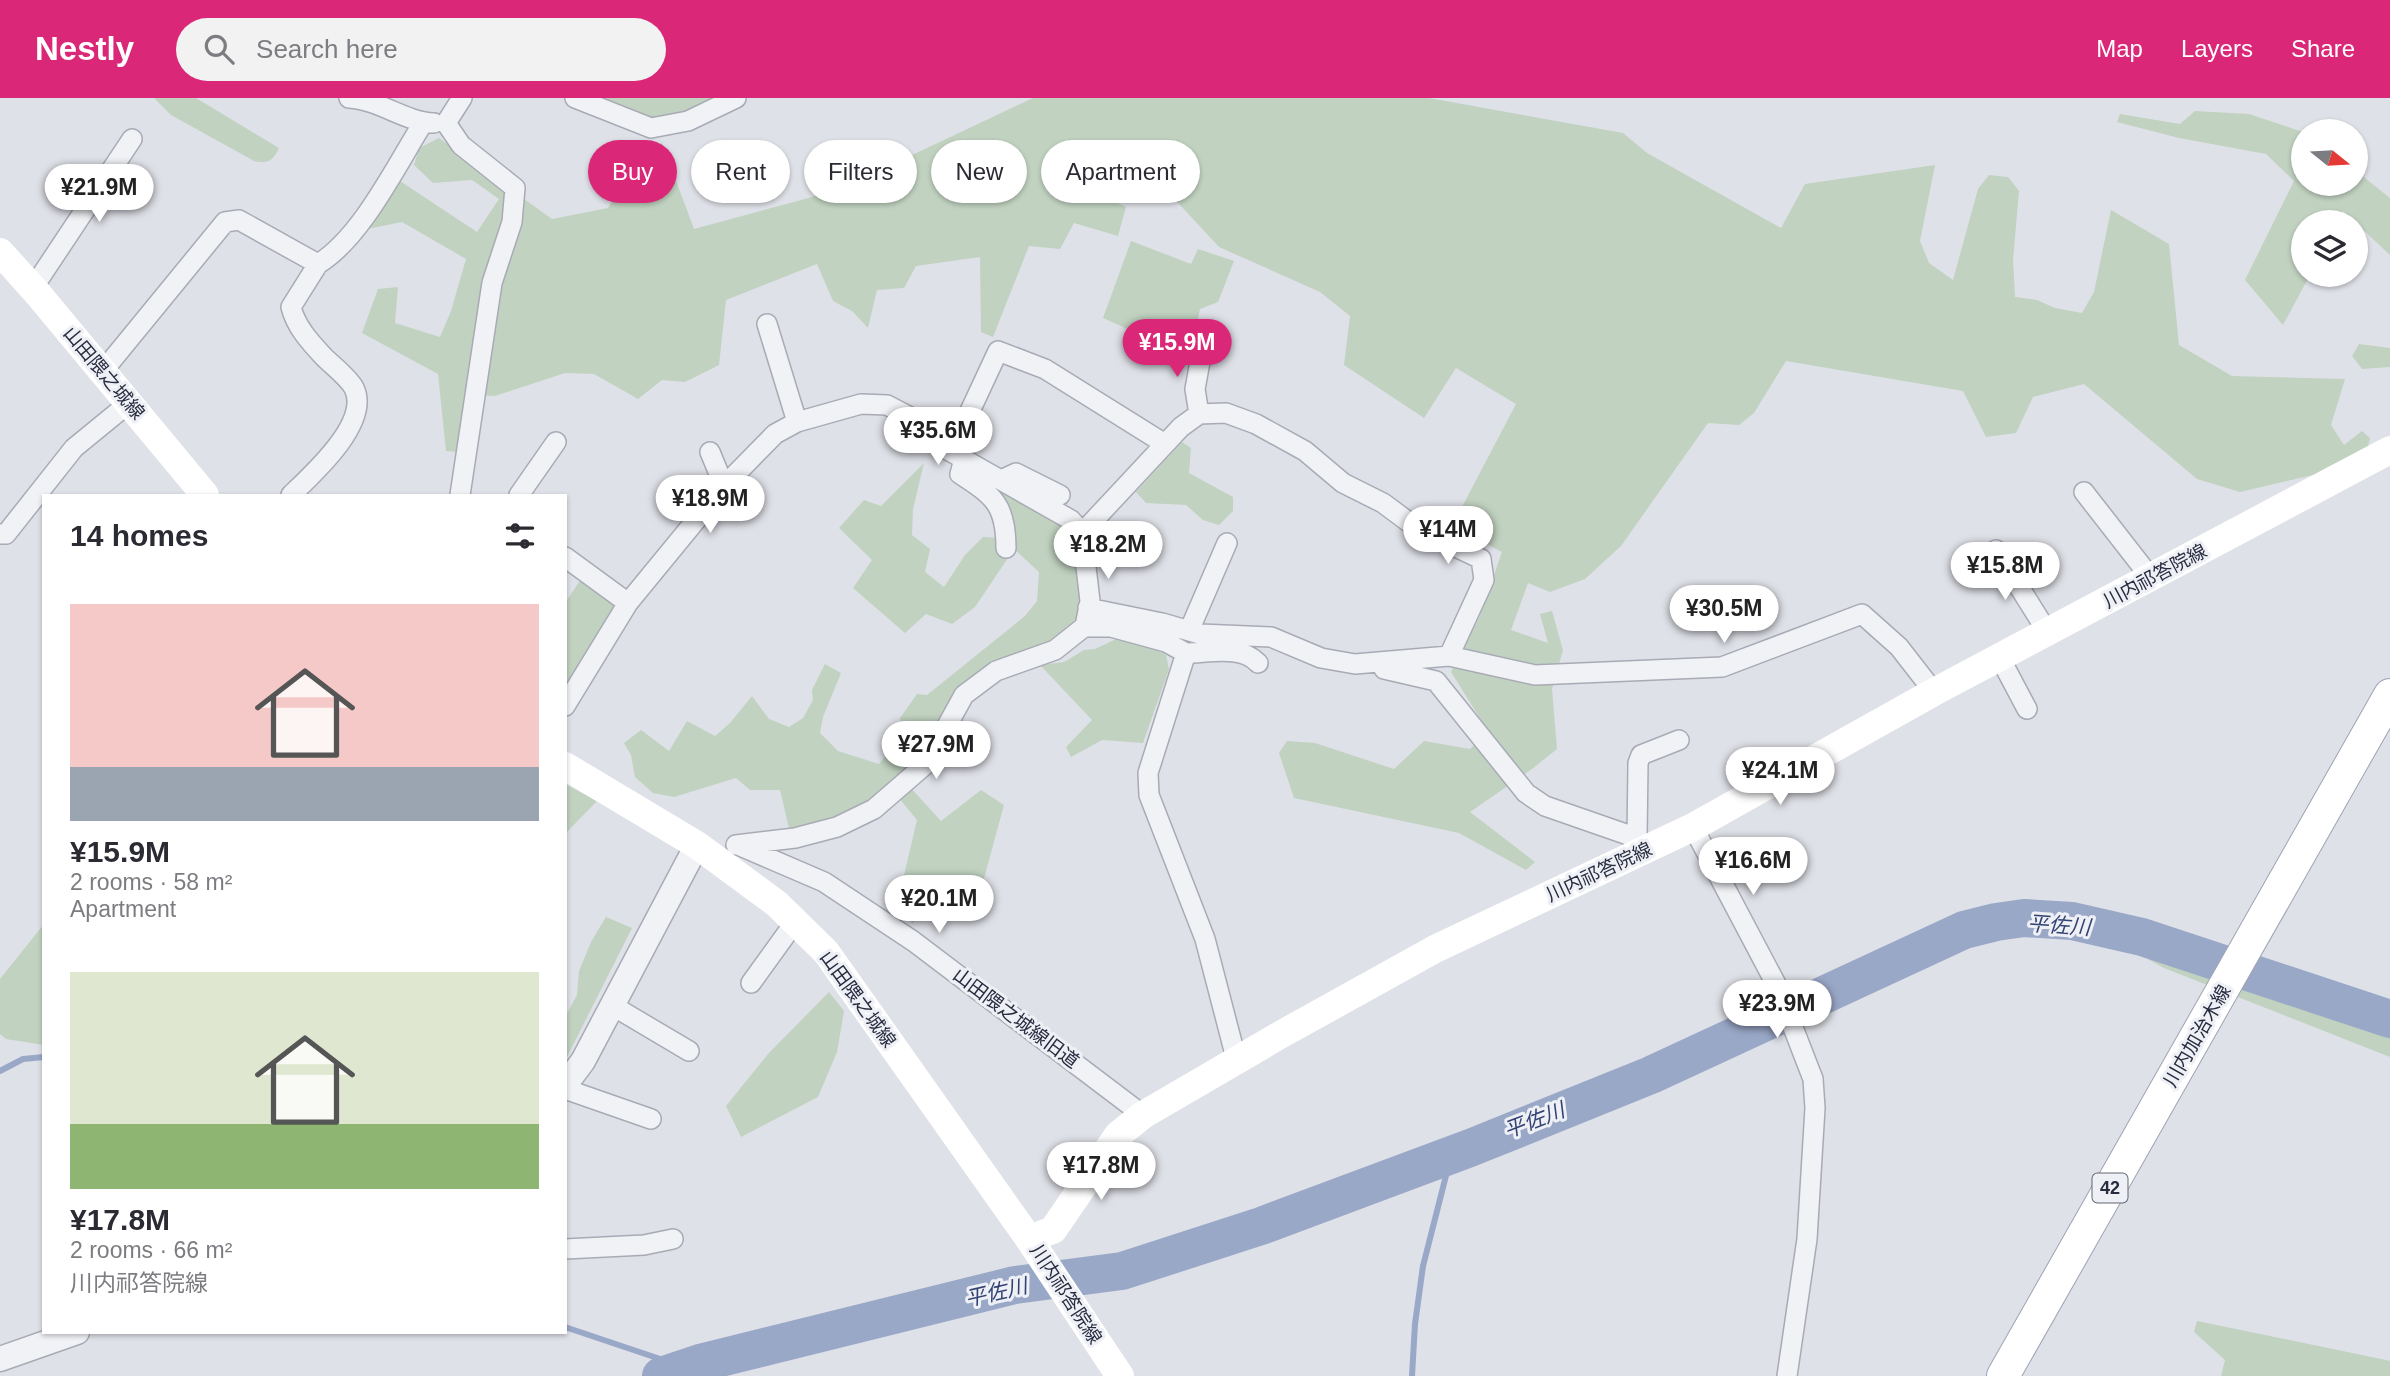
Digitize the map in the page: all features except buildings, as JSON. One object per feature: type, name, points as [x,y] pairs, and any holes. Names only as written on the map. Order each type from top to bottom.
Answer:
[{"type":"main road","name":"山田隈之城線","points":[[0,252],[204,494]]},
{"type":"main road","name":"川内祁答院線","points":[[1119,1376],[1036,1250],[1053,1230],[1118,1135],[1143,1115],[1435,949],[1641,844],[1693,827],[1934,692],[2390,450]]},
{"type":"main road","name":"川内加治木線","points":[[2003,1376],[2390,695]]},
{"type":"main road","name":"山田隈之城線","points":[[567,767],[697,845],[777,904],[826,952],[1036,1250]]},
{"type":"street","points":[[349,98],[365,99],[423,123],[446,124]]},
{"type":"street","points":[[446,124],[462,98]]},
{"type":"street","points":[[575,98],[651,128],[688,121],[736,98]]},
{"type":"street","points":[[292,494],[317,471],[352,424],[358,405],[354,388],[308,340],[294,318],[291,307],[318,264],[335,254],[363,218],[423,123]]},
{"type":"street","points":[[446,124],[461,145],[515,188],[512,222],[492,283],[460,494]]},
{"type":"street","points":[[33,288],[132,139]]},
{"type":"street","points":[[103,371],[225,222],[239,220],[318,264]]},
{"type":"street","points":[[767,324],[797,422]]},
{"type":"street","points":[[1199,414],[1195,388],[1203,345]]},
{"type":"street","points":[[1006,548],[1006,526],[999,506],[986,490],[960,474],[957,456],[998,351],[1045,369],[1165,444]]},
{"type":"street","points":[[0,534],[6,534],[74,448],[129,403]]},
{"type":"street","points":[[567,703],[628,603],[724,486],[775,434],[797,422],[861,404],[887,405],[912,418],[937,443],[957,456],[1071,520],[1082,533],[1090,601],[1086,618],[1055,650],[996,671],[964,695],[926,764],[874,809],[837,827],[795,838],[736,845]]},
{"type":"street","points":[[1082,533],[1181,427],[1199,414],[1226,413],[1256,424],[1305,451],[1343,484],[1383,503],[1418,529],[1481,559],[1484,580],[1449,656]]},
{"type":"street","points":[[520,494],[556,442]]},
{"type":"street","points":[[710,452],[724,486]]},
{"type":"street","points":[[1001,480],[1016,473],[1060,495]]},
{"type":"street","points":[[2084,492],[2151,578]]},
{"type":"street","points":[[1189,631],[1227,543]]},
{"type":"street","points":[[1996,550],[2048,633]]},
{"type":"street","points":[[567,558],[628,603]]},
{"type":"street","points":[[1355,664],[1449,656],[1535,675],[1722,667],[1862,614],[1899,646],[1934,692]]},
{"type":"street","points":[[1086,618],[1162,623],[1200,634],[1271,637],[1321,658],[1406,672],[1436,681],[1526,793],[1545,806],[1641,844],[1638,763],[1641,755],[1678,740]]},
{"type":"street","points":[[1086,618],[1166,642],[1186,653],[1239,652],[1251,655],[1258,663]]},
{"type":"street","points":[[1186,653],[1147,773],[1149,795],[1205,939],[1237,1062]]},
{"type":"street","points":[[2000,658],[2027,709]]},
{"type":"street","points":[[1693,827],[1777,986],[1813,1079],[1815,1108],[1807,1239],[1787,1376]]},
{"type":"street","points":[[567,1084],[613,1006],[697,845]]},
{"type":"street","name":"山田隈之城線旧道","points":[[697,845],[736,845],[824,882],[913,940],[1143,1115]]},
{"type":"street","points":[[751,983],[795,922]]},
{"type":"street","points":[[613,1006],[689,1051]]},
{"type":"street","points":[[567,1088],[651,1119]]},
{"type":"street","points":[[567,1250],[644,1245],[673,1239]]},
{"type":"street","points":[[0,1359],[71,1334]]},
{"type":"green space","points":[[154,98],[196,98],[279,148],[270,160],[254,161],[171,115]]},
{"type":"green space","points":[[594,98],[720,98],[688,113],[651,120]]},
{"type":"green space","points":[[1033,98],[1429,98],[1623,133],[1647,153],[1781,228],[1805,184],[1935,165],[1920,241],[1929,263],[1953,280],[1978,189],[1989,175],[2008,177],[2019,191],[2013,260],[2015,297],[2037,300],[2055,308],[2082,313],[2094,292],[2111,210],[2169,244],[2179,345],[2232,376],[2345,379],[2331,425],[2344,445],[2362,431],[2370,438],[2366,454],[2330,471],[2240,492],[2197,479],[2084,384],[2033,397],[2016,433],[1986,437],[1963,391],[1786,361],[1754,413],[1739,425],[1708,423],[1621,546],[1585,579],[1550,592],[1528,583],[1511,630],[1548,643],[1540,614],[1552,611],[1563,650],[1552,689],[1557,749],[1470,812],[1535,862],[1526,870],[1459,833],[1294,798],[1279,753],[1287,741],[1315,743],[1394,769],[1424,741],[1470,749],[1488,731],[1451,672],[1479,618],[1502,552],[1452,526],[1516,404],[1456,368],[1424,418],[1344,365],[1350,316],[1320,292],[1219,247],[1178,203],[1200,203],[1200,140],[1041,140],[1041,203],[1118,203],[1126,207],[1118,236],[1074,223],[1060,249],[1029,246],[993,337],[981,332],[980,257],[916,266],[904,288],[877,290],[868,328],[852,311],[833,301],[817,264],[726,300],[719,365],[685,382],[662,380],[638,399],[594,374],[565,373],[495,396],[464,395],[458,452],[446,451],[438,374],[362,333],[378,289],[398,287],[395,323],[440,337],[451,311],[466,259],[402,222],[367,229],[400,181],[477,232],[499,199],[472,180],[433,183],[414,165],[419,148],[439,138],[552,219],[608,208],[611,203],[677,203],[677,183],[694,229],[804,199],[804,203],[917,203],[917,153],[931,146],[931,203],[1027,203],[1027,140],[944,140]]},
{"type":"green space","points":[[2195,111],[2249,114],[2291,128],[2291,178],[2266,154],[2179,138],[2117,122],[2120,114],[2180,124]]},
{"type":"green space","points":[[2368,181],[2390,198],[2390,255],[2368,234],[2368,210],[2291,210],[2291,287],[2304,287],[2283,325],[2245,280],[2291,187],[2291,196],[2368,196]]},
{"type":"green space","points":[[1131,241],[1191,264],[1198,249],[1234,261],[1218,302],[1200,309],[1192,348],[1152,340],[1103,318]]},
{"type":"green space","points":[[2359,344],[2390,348],[2390,367],[2362,369],[2352,356]]},
{"type":"green space","points":[[1182,442],[1191,448],[1189,473],[1233,497],[1233,511],[1219,525],[1203,520],[1186,505],[1146,503],[1136,492]]},
{"type":"green space","points":[[924,463],[913,509],[912,535],[930,549],[925,572],[944,587],[965,555],[983,537],[1002,538],[994,483],[1077,534],[1085,598],[1080,625],[1051,648],[993,668],[926,751],[879,800],[824,825],[789,828],[780,790],[750,790],[736,778],[674,797],[653,793],[635,777],[631,755],[624,743],[641,730],[669,751],[687,721],[715,736],[730,723],[752,696],[769,719],[789,727],[803,718],[813,700],[812,690],[825,664],[841,673],[823,717],[820,733],[838,751],[879,764],[902,734],[900,718],[917,694],[927,695],[1025,616],[1037,601],[1039,572],[1014,549],[975,607],[952,624],[926,614],[905,633],[853,588],[872,560],[839,528],[864,500],[881,506]]},
{"type":"green space","points":[[581,579],[621,605],[567,690],[567,600]]},
{"type":"green space","points":[[1116,639],[1147,645],[1166,655],[1169,669],[1143,743],[1102,740],[1071,757],[1066,747],[1092,720],[1040,665],[1064,662],[1084,650],[1095,649]]},
{"type":"green space","points":[[567,785],[597,801],[567,832]]},
{"type":"green space","points":[[909,786],[941,821],[981,790],[1004,805],[980,893],[932,904],[912,924],[900,892],[917,820],[898,797]]},
{"type":"green space","points":[[606,917],[632,928],[567,1057],[567,1013],[577,995],[579,971],[591,942]]},
{"type":"green space","points":[[42,926],[42,1045],[6,1039],[0,1034],[0,979]]},
{"type":"green space","points":[[2142,956],[2390,1029],[2390,1057],[2164,968]]},
{"type":"green space","points":[[829,992],[844,1011],[837,1052],[818,1097],[741,1137],[726,1106],[768,1054]]},
{"type":"green space","points":[[2197,1321],[2390,1361],[2390,1376],[2221,1376],[2225,1360],[2194,1332]]},
{"type":"waterway","name":"平佐川","points":[[661,1376],[700,1363],[1015,1285],[1122,1271],[1261,1226],[1470,1148],[1651,1075],[1964,930],[1996,922],[2024,918],[2072,921],[2142,937],[2390,1019]]},
{"type":"waterway","points":[[0,1071],[23,1059],[42,1057]]},
{"type":"waterway","points":[[1412,1376],[1415,1324],[1423,1266],[1451,1156]]},
{"type":"waterway","points":[[567,1328],[687,1368]]}]
